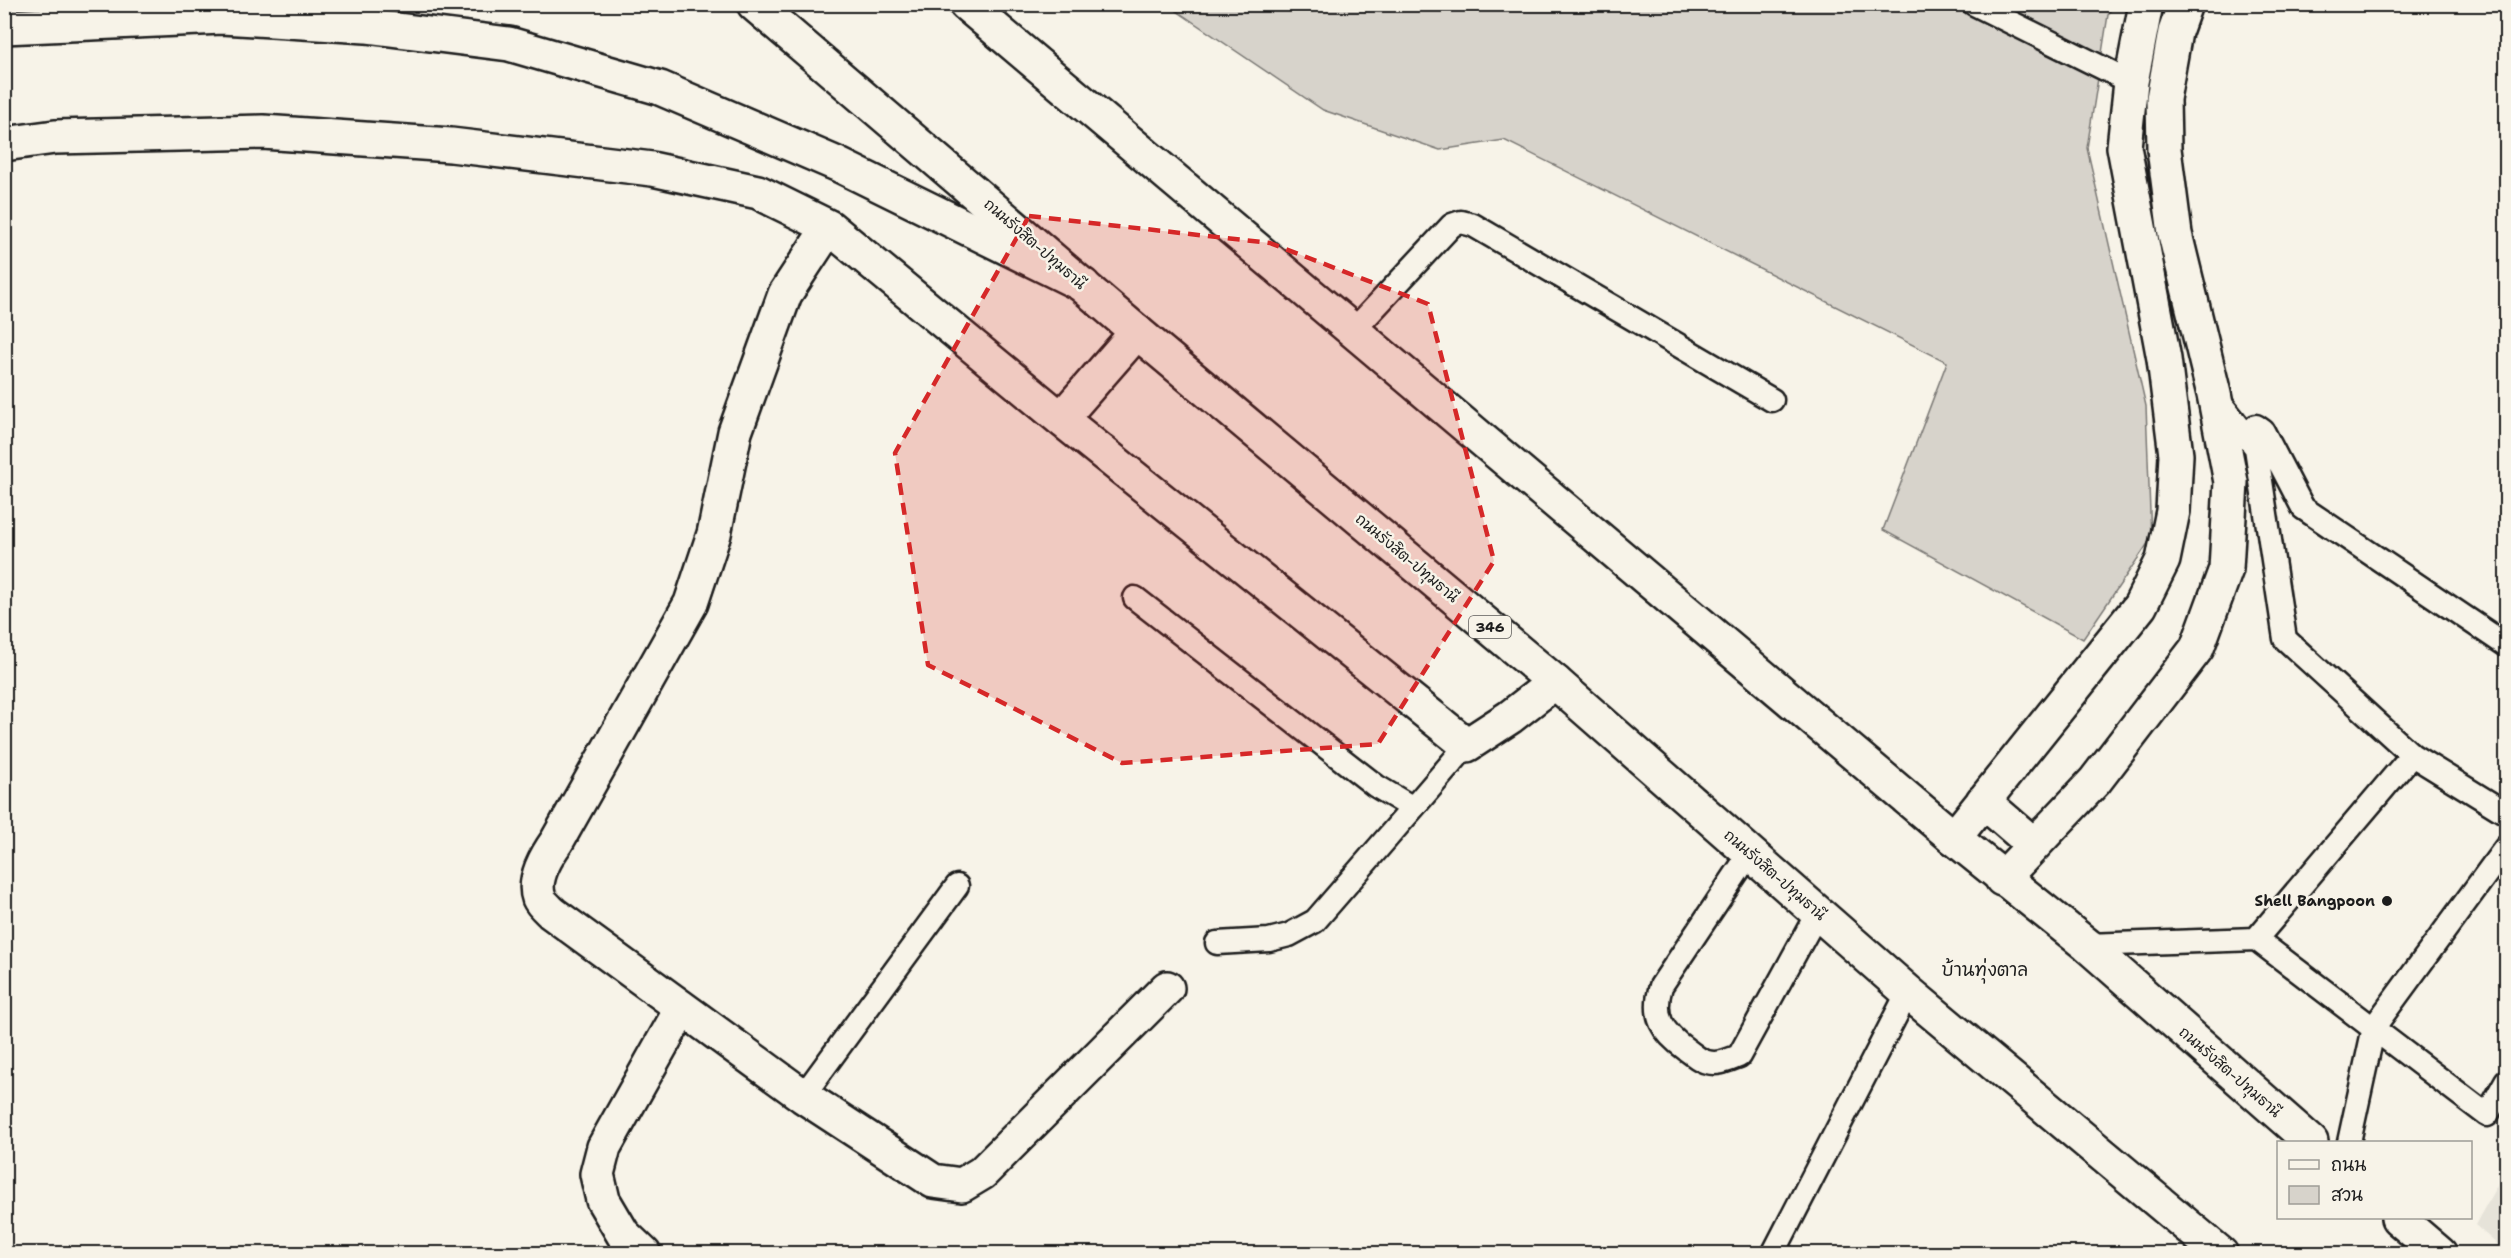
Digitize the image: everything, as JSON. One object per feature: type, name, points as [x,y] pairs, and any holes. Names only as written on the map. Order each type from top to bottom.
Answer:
[{"type":"main road","name":"ถนนรังสิต-ปทุมธานี","points":[[754,4],[1137,332],[1555,682],[1908,992],[2217,1252]]},
{"type":"main road","name":"ถนนรังสิต-ปทุมธานี","points":[[966,4],[2002,879],[2087,945],[2309,1141]]},
{"type":"main road","points":[[1954,838],[2140,606],[2163,560],[2173,512],[2176,455],[2164,359],[2124,147],[2131,82],[2146,4]]},
{"type":"main road","points":[[2002,879],[2095,781],[2197,648],[2226,569],[2231,483],[2214,394],[2175,234],[2164,149],[2163,99],[2175,32],[2185,4]]},
{"type":"main road","points":[[9,28],[222,17],[366,26],[509,44],[660,88],[837,164],[1083,285]]},
{"type":"main road","points":[[4,144],[55,136],[264,132],[451,145],[652,169],[758,192],[829,227],[1060,419],[1467,745],[1510,717],[1555,682]]},
{"type":"main road","points":[[829,227],[785,294],[735,432],[714,534],[691,603],[557,841],[542,863],[538,891],[540,899],[552,913],[803,1096],[933,1181],[962,1185],[982,1173],[1167,988]]},
{"type":"main road","points":[[1060,419],[1137,332]]},
{"type":"main road","points":[[2169,401],[2214,394]]},
{"type":"main road","points":[[1983,801],[2034,844]]},
{"type":"main road","points":[[644,1254],[623,1234],[603,1200],[597,1174],[604,1147],[682,1008]]},
{"type":"main road","points":[[2399,1219],[2440,1254]]},
{"type":"lane","points":[[222,17],[264,4]]},
{"type":"lane","points":[[1974,4],[2131,82]]},
{"type":"lane","points":[[1352,332],[1452,225],[1461,222],[1473,225],[1772,400]]},
{"type":"lane","points":[[2214,394],[2263,431],[2303,508],[2506,645]]},
{"type":"lane","points":[[2214,394],[2256,448],[2285,639],[2412,755],[2506,813]]},
{"type":"lane","points":[[1135,598],[1376,786],[1413,808]]},
{"type":"lane","points":[[1217,943],[1269,940],[1289,935],[1315,921],[1467,745]]},
{"type":"lane","points":[[2256,939],[2412,755]]},
{"type":"lane","points":[[2349,1141],[2374,1028],[2506,847]]},
{"type":"lane","points":[[1750,853],[1661,986],[1656,1001],[1658,1017],[1672,1039],[1705,1062],[1722,1063],[1739,1056],[1818,912]]},
{"type":"lane","points":[[803,1096],[957,886]]},
{"type":"lane","points":[[2087,945],[2256,939],[2487,1115],[2506,1082]]},
{"type":"lane","points":[[1773,1254],[1908,992]]},
{"type":"highlighted area","points":[[1029,216],[1270,243],[1428,304],[1494,561],[1378,744],[1122,763],[928,665],[895,453]]},
{"type":"shaded area","points":[[2506,1169],[2506,1252],[2475,1225]]},
{"type":"green space","points":[[1168,5],[2113,5],[2108,15],[2087,148],[2146,406],[2151,539],[2083,639],[1883,530],[1947,362],[1504,140],[1440,150],[1323,110]]},
{"type":"place","name":"Shell Bangpoon","points":[[2387,901]]},
{"type":"district","name":"บ้านทุ่งตาล","points":[[1985,970]]}]
